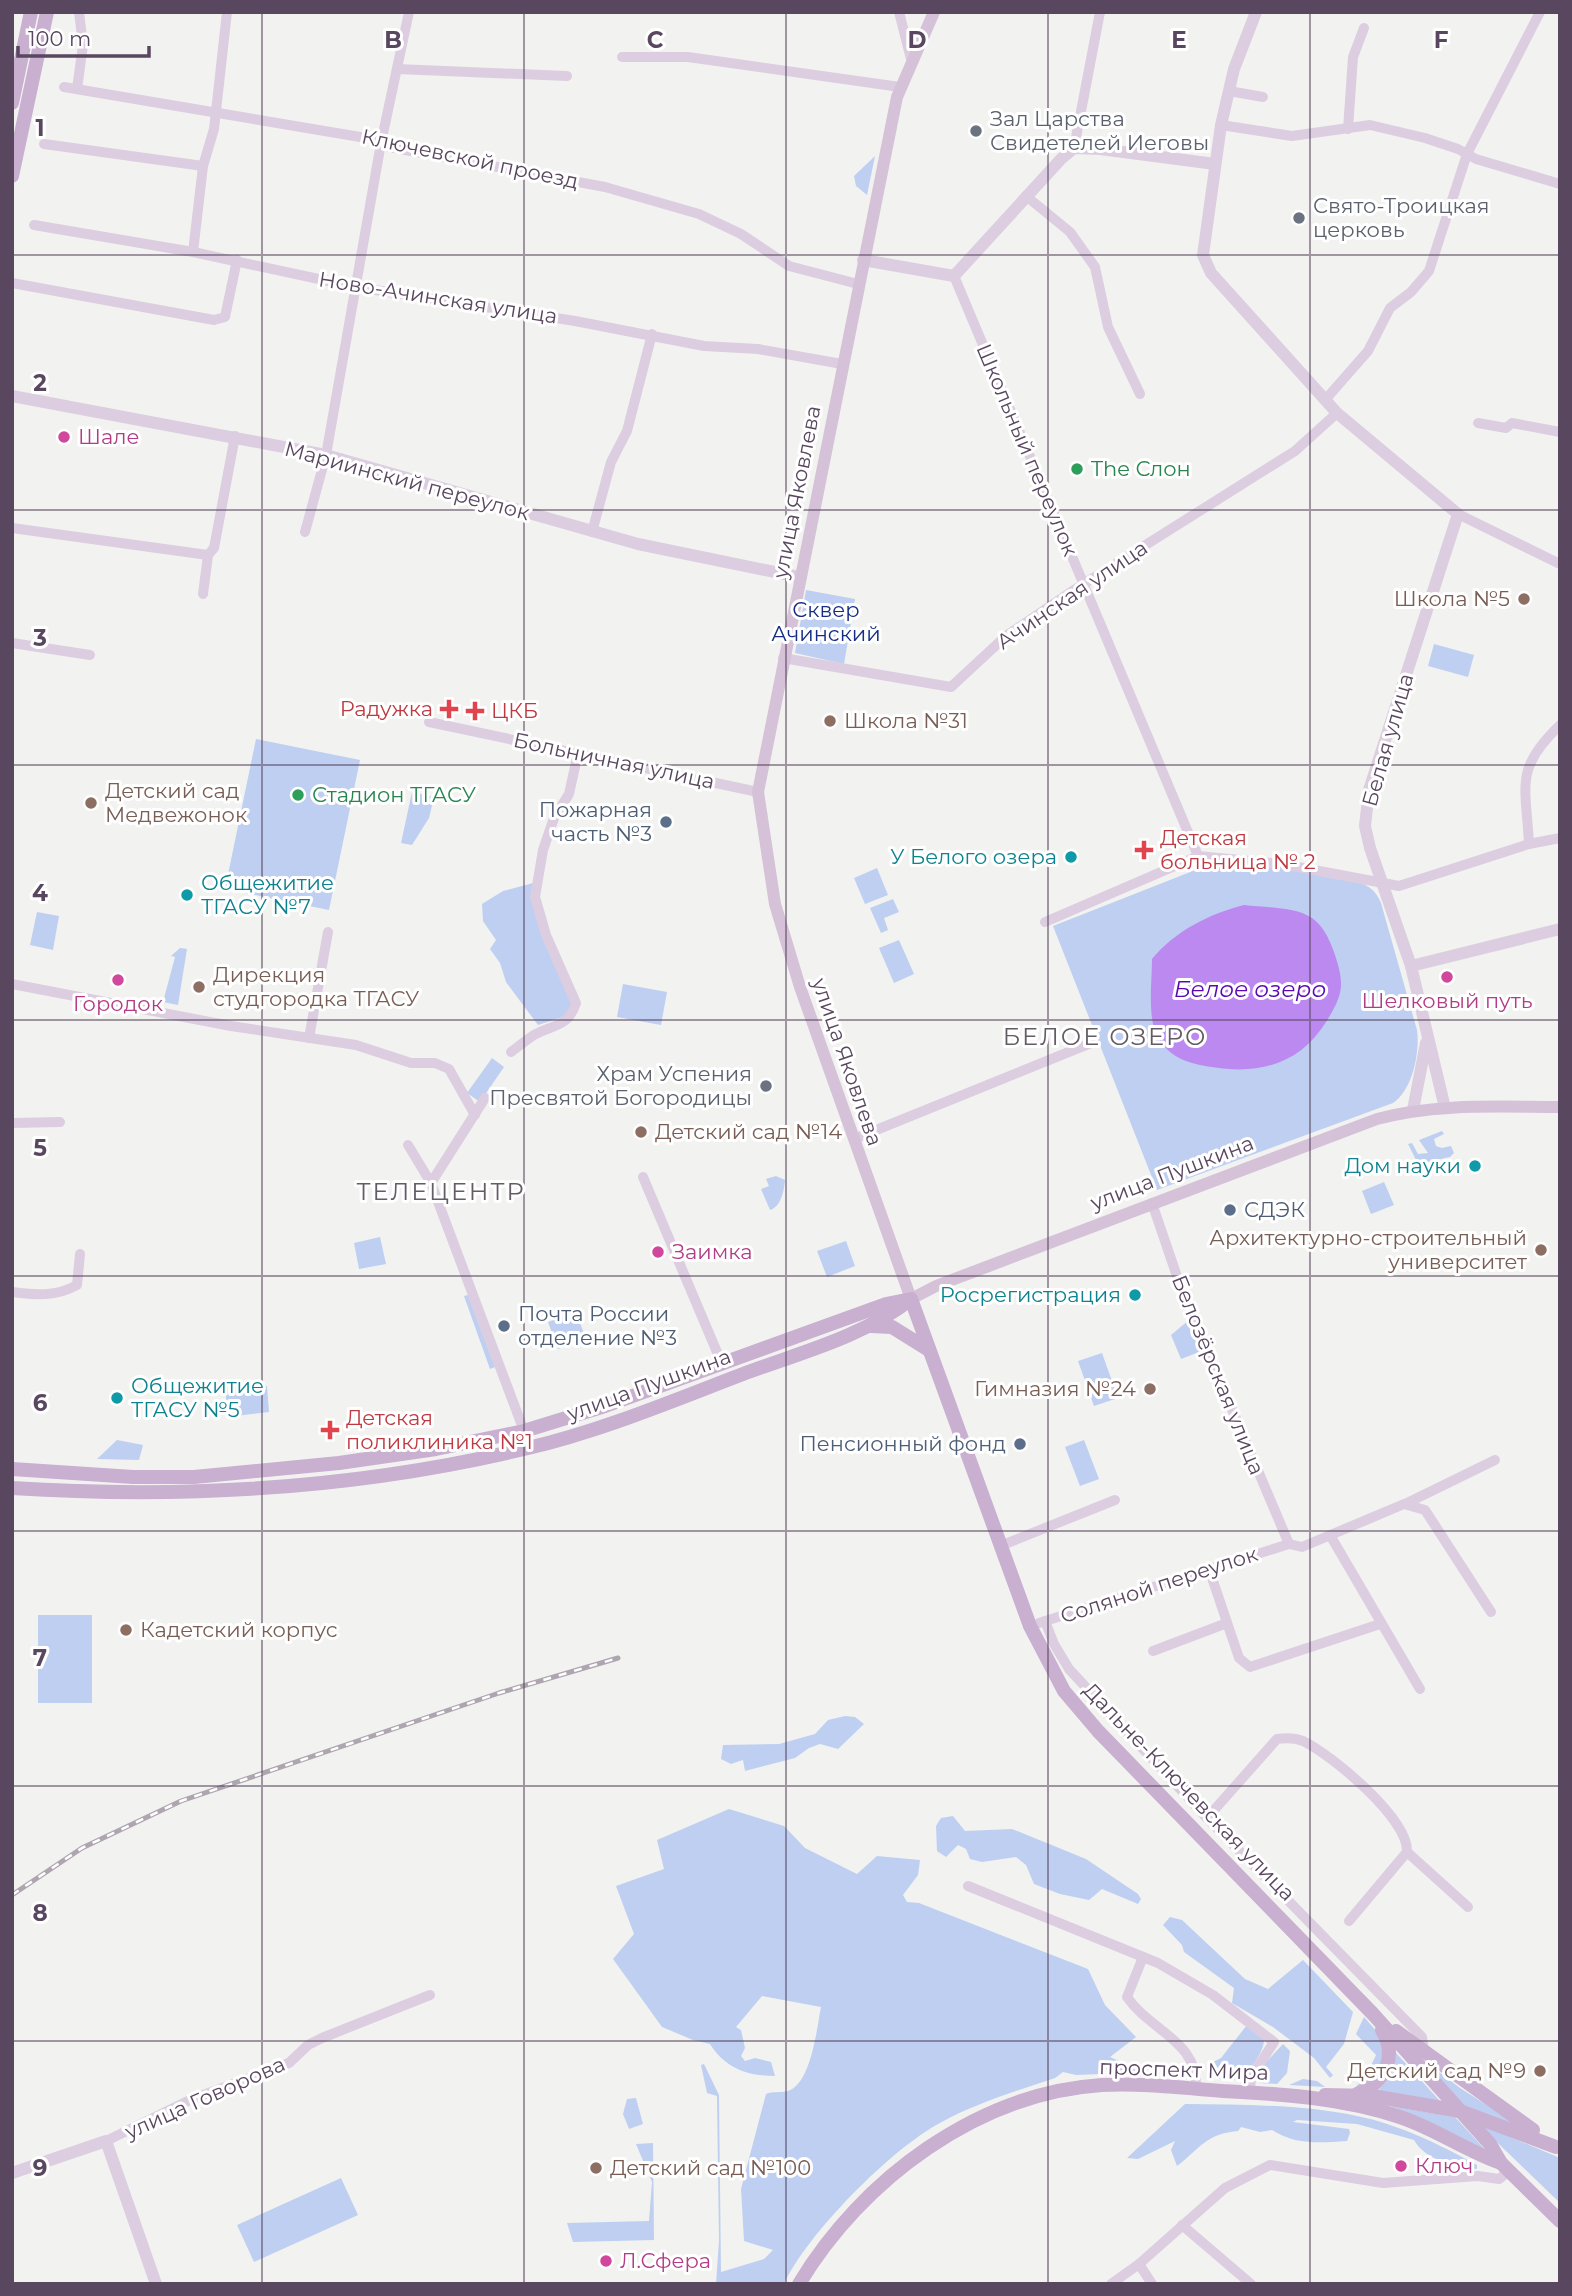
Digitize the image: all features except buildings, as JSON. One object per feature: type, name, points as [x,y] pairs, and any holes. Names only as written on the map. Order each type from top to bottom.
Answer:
[{"type":"main road","points":[[12,103],[31,12]]},
{"type":"main road","points":[[12,176],[47,12]]},
{"type":"main road","name":"улица Яковлева","points":[[911,1299],[775,904],[758,792],[858,284],[900,87],[933,12]]},
{"type":"main road","name":"улица Пушкина","points":[[12,1488],[191,1494],[342,1481],[439,1467],[529,1448],[611,1424],[871,1326],[936,1286],[1377,1119],[1413,1110],[1560,1107]]},
{"type":"main road","name":"улица Пушкина","points":[[12,1469],[133,1477],[194,1477],[340,1463],[436,1449],[524,1431],[722,1364],[886,1304],[911,1299]]},
{"type":"main road","name":"Дальне-Ключевская улица","points":[[911,1299],[1030,1626],[1050,1668],[1080,1711],[1373,2014],[1490,2144],[1505,2167],[1560,2221]]},
{"type":"main road","points":[[871,1326],[898,1330],[929,1350]]},
{"type":"main road","points":[[1355,2095],[1382,2079],[1389,2060],[1388,2039],[1373,2014]]},
{"type":"main road","name":"Дальне-Ключевская улица","points":[[1373,2014],[1558,2148]]},
{"type":"main road","name":"проспект Мира","points":[[799,2284],[827,2243],[895,2174],[941,2138],[975,2120],[1057,2091],[1110,2085],[1317,2097],[1400,2117],[1505,2167]]},
{"type":"main road","points":[[1317,2097],[1331,2094],[1355,2095],[1460,2111],[1558,2148]]},
{"type":"street","points":[[77,89],[83,45],[79,12]]},
{"type":"street","points":[[193,252],[203,166],[215,110],[227,12]]},
{"type":"street","points":[[305,532],[325,459],[381,143],[408,12]]},
{"type":"street","points":[[899,12],[911,59]]},
{"type":"street","points":[[863,260],[954,276],[1026,196],[1074,148],[1100,12]]},
{"type":"street","points":[[1256,12],[1242,45],[1221,125],[1202,241],[1203,255],[1211,274],[1337,413],[1458,514],[1560,564]]},
{"type":"street","points":[[1325,400],[1368,351],[1391,307],[1411,292],[1429,271],[1467,154],[1540,12]]},
{"type":"street","points":[[1349,129],[1353,57],[1364,28]]},
{"type":"street","points":[[622,57],[688,57],[900,87]]},
{"type":"street","points":[[397,69],[568,76]]},
{"type":"street","name":"Ключевской проезд","points":[[64,87],[215,110],[372,139],[381,143],[605,187],[699,214],[741,234],[796,269],[858,284]]},
{"type":"street","points":[[1229,91],[1263,97]]},
{"type":"street","points":[[1221,125],[1292,136],[1370,125],[1425,138],[1560,184]]},
{"type":"street","points":[[44,144],[203,166]]},
{"type":"street","points":[[1074,148],[1215,164]]},
{"type":"street","points":[[1026,196],[1070,232],[1095,267],[1108,327],[1140,394]]},
{"type":"street","name":"Ново-Ачинская улица","points":[[34,225],[237,260],[356,287],[652,334],[704,346],[758,349],[842,364]]},
{"type":"street","points":[[12,283],[214,320],[225,317],[237,260]]},
{"type":"street","name":"Школьный переулок","points":[[954,276],[1198,856]]},
{"type":"street","points":[[592,532],[611,462],[627,431],[652,334]]},
{"type":"street","name":"Мариинский переулок","points":[[12,397],[235,436],[592,532],[799,577]]},
{"type":"street","name":"Ачинская улица","points":[[783,658],[951,687],[1006,636],[1295,451],[1337,413]]},
{"type":"street","points":[[1478,423],[1506,428],[1511,423],[1560,432]]},
{"type":"street","points":[[203,594],[208,555],[214,548],[235,436]]},
{"type":"street","name":"Белая улица","points":[[1411,966],[1365,826],[1369,790],[1458,514]]},
{"type":"street","points":[[12,528],[208,555]]},
{"type":"street","points":[[12,643],[90,654]]},
{"type":"street","name":"Больничная улица","points":[[429,722],[758,792]]},
{"type":"street","points":[[1529,844],[1526,782],[1528,764],[1536,749],[1560,725]]},
{"type":"street","points":[[511,1052],[536,1034],[562,1026],[571,1017],[576,1003],[546,935],[535,897],[543,850],[554,818],[569,794],[578,753]]},
{"type":"street","points":[[1045,922],[1198,856],[1282,864],[1399,886],[1529,844],[1560,838]]},
{"type":"street","points":[[1445,1108],[1411,966],[1560,929]]},
{"type":"street","points":[[309,1038],[328,932]]},
{"type":"street","points":[[12,984],[356,1045],[411,1063],[435,1063],[449,1069],[475,1115]]},
{"type":"street","points":[[1413,1110],[1427,1039]]},
{"type":"street","points":[[854,1139],[1091,1043]]},
{"type":"street","points":[[431,1183],[485,1098]]},
{"type":"street","points":[[12,1123],[60,1122]]},
{"type":"street","points":[[408,1144],[431,1183],[508,1379],[524,1431]]},
{"type":"street","points":[[643,1177],[722,1364]]},
{"type":"street","name":"Белозёрская улица","points":[[1152,1203],[1169,1256],[1234,1418],[1289,1544]]},
{"type":"street","points":[[12,1292],[39,1295],[63,1293],[77,1285],[80,1254]]},
{"type":"street","name":"Соляной переулок","points":[[1030,1626],[1289,1544],[1302,1547],[1404,1504],[1495,1460]]},
{"type":"street","points":[[1000,1546],[1115,1500]]},
{"type":"street","points":[[1404,1504],[1424,1510],[1491,1612]]},
{"type":"street","points":[[1330,1535],[1420,1689]]},
{"type":"street","points":[[1209,1569],[1239,1658],[1250,1667],[1380,1623]]},
{"type":"street","points":[[1045,1621],[1069,1669],[1207,1818],[1422,2037],[1424,2053]]},
{"type":"street","points":[[1153,1651],[1227,1623]]},
{"type":"street","points":[[1207,1818],[1277,1739],[1296,1739],[1343,1768],[1385,1810],[1408,1842],[1407,1852],[1349,1921]]},
{"type":"street","points":[[1407,1852],[1468,1907]]},
{"type":"street","points":[[968,1886],[1143,1957],[1213,1995],[1274,2042],[1251,2077],[1250,2092]]},
{"type":"street","points":[[1143,1957],[1127,1997],[1190,2057],[1197,2073],[1196,2089]]},
{"type":"street","name":"улица Говорова","points":[[12,2173],[106,2141],[191,2100],[289,2063],[308,2045],[322,2038],[430,1995]]},
{"type":"street","points":[[106,2141],[156,2284]]},
{"type":"street","points":[[1111,2284],[1139,2264],[1225,2188],[1270,2165],[1383,2183],[1478,2176],[1499,2179],[1505,2167]]},
{"type":"street","points":[[1182,2225],[1251,2284]]},
{"type":"street","points":[[1139,2264],[1152,2284]]},
{"type":"green space","points":[[875,156],[867,195],[856,186],[854,176]]},
{"type":"green space","name":"Сквер Ачинский","points":[[806,590],[855,599],[844,664],[795,653]]},
{"type":"green space","points":[[1434,644],[1474,655],[1468,677],[1428,666]]},
{"type":"green space","name":"Стадион ТГАСУ","points":[[256,739],[360,760],[329,910],[225,889]]},
{"type":"green space","points":[[412,792],[434,797],[429,818],[412,845],[401,843]]},
{"type":"green space","points":[[1201,861],[1257,864],[1308,872],[1350,880],[1372,889],[1381,903],[1417,1030],[1416,1059],[1406,1089],[1393,1103],[1157,1190],[1053,926],[1203,867]]},
{"type":"green space","points":[[877,868],[888,895],[865,904],[854,878]]},
{"type":"green space","points":[[533,883],[572,1004],[569,1015],[538,1025],[506,982],[500,963],[490,949],[496,940],[483,921],[482,904],[503,891]]},
{"type":"green space","points":[[893,899],[899,912],[884,918],[888,930],[881,933],[870,908]]},
{"type":"green space","points":[[37,912],[59,916],[53,950],[30,945]]},
{"type":"green space","points":[[899,940],[914,974],[894,983],[879,948]]},
{"type":"green space","points":[[180,948],[187,949],[178,1005],[163,1002],[175,957],[171,956]]},
{"type":"green space","points":[[623,984],[667,992],[661,1025],[617,1017]]},
{"type":"green space","points":[[492,1058],[504,1067],[480,1102],[467,1093]]},
{"type":"green space","points":[[1442,1131],[1444,1134],[1434,1139],[1436,1146],[1451,1146],[1454,1153],[1450,1157],[1418,1164],[1408,1144],[1412,1143],[1418,1154],[1428,1153],[1419,1140]]},
{"type":"green space","points":[[776,1176],[785,1180],[784,1189],[779,1202],[770,1210],[761,1189],[769,1186],[766,1179]]},
{"type":"green space","points":[[1384,1182],[1394,1205],[1371,1214],[1362,1191]]},
{"type":"green space","points":[[380,1237],[386,1264],[359,1269],[354,1243]]},
{"type":"green space","points":[[846,1241],[855,1266],[827,1277],[817,1251]]},
{"type":"green space","points":[[468,1295],[495,1367],[490,1369],[464,1296]]},
{"type":"green space","points":[[576,1312],[586,1339],[558,1349],[548,1322]]},
{"type":"green space","points":[[1189,1320],[1202,1351],[1181,1359],[1171,1335]]},
{"type":"green space","points":[[1102,1353],[1118,1398],[1094,1406],[1078,1361]]},
{"type":"green space","points":[[267,1386],[269,1412],[228,1417],[225,1387]]},
{"type":"green space","points":[[117,1440],[143,1445],[139,1460],[97,1459]]},
{"type":"green space","points":[[1084,1440],[1099,1479],[1080,1486],[1065,1447]]},
{"type":"green space","points":[[38,1615],[92,1615],[92,1703],[38,1703]]},
{"type":"green space","points":[[855,1717],[864,1724],[838,1749],[820,1744],[795,1758],[745,1771],[743,1760],[731,1764],[721,1759],[723,1745],[779,1744],[815,1734],[828,1720]]},
{"type":"green space","points":[[729,1809],[784,1826],[805,1848],[857,1874],[877,1856],[920,1860],[918,1875],[903,1895],[907,1902],[919,1903],[1088,1969],[1105,2005],[1136,2037],[1110,2057],[1133,2067],[1137,2073],[1112,2073],[1105,2068],[1099,2069],[1101,2074],[1076,2075],[1063,2072],[1055,2078],[996,2098],[940,2123],[898,2152],[852,2194],[811,2241],[784,2284],[716,2284],[719,2241],[717,2096],[707,2093],[701,2065],[704,2064],[719,2095],[721,2272],[764,2259],[773,2250],[744,2241],[741,2189],[766,2094],[788,2091],[802,2078],[812,2054],[821,2007],[762,1996],[736,2027],[741,2030],[745,2048],[741,2056],[745,2061],[755,2058],[771,2062],[775,2076],[746,2072],[730,2065],[710,2044],[662,2027],[613,1959],[634,1934],[616,1886],[664,1869],[657,1840]]},
{"type":"green space","points":[[953,1816],[965,1831],[1012,1829],[1086,1859],[1138,1894],[1141,1899],[1138,1904],[1102,1889],[1089,1900],[1060,1894],[1034,1884],[1026,1865],[1016,1857],[982,1862],[970,1859],[966,1849],[958,1845],[946,1857],[937,1851],[936,1826],[941,1818]]},
{"type":"green space","points":[[1170,1917],[1182,1920],[1245,1979],[1268,1989],[1303,1960],[1353,2012],[1344,2044],[1326,2067],[1333,2075],[1330,2078],[1314,2058],[1273,2027],[1232,2003],[1234,1988],[1184,1952],[1182,1945],[1163,1925]]},
{"type":"green space","points":[[1364,2017],[1378,2033],[1386,2050],[1378,2077],[1355,2088],[1367,2074],[1376,2055],[1356,2034]]},
{"type":"green space","points":[[1247,2025],[1264,2038],[1264,2044],[1246,2081],[1219,2079],[1212,2069],[1213,2062],[1221,2058]]},
{"type":"green space","points":[[1283,2044],[1290,2051],[1287,2073],[1277,2084],[1259,2083],[1257,2072]]},
{"type":"green space","points":[[1409,2049],[1460,2088],[1523,2128],[1464,2107]]},
{"type":"green space","points":[[1396,2053],[1440,2101],[1378,2091],[1392,2075]]},
{"type":"green space","points":[[1303,2079],[1317,2081],[1325,2087],[1289,2085]]},
{"type":"green space","points":[[636,2098],[643,2124],[629,2129],[623,2114],[627,2099]]},
{"type":"green space","points":[[1352,2100],[1455,2117],[1492,2157],[1425,2123]]},
{"type":"green space","points":[[1185,2104],[1293,2107],[1357,2116],[1419,2136],[1477,2165],[1477,2169],[1433,2158],[1414,2140],[1357,2124],[1297,2120],[1293,2122],[1349,2129],[1350,2133],[1347,2141],[1308,2142],[1272,2130],[1260,2132],[1241,2127],[1238,2131],[1218,2135],[1204,2143],[1177,2166],[1171,2150],[1175,2141],[1138,2159],[1127,2158]]},
{"type":"green space","points":[[1477,2123],[1560,2158],[1560,2203]]},
{"type":"green space","points":[[653,2143],[654,2240],[573,2242],[567,2223],[649,2221],[652,2182],[636,2144]]},
{"type":"green space","points":[[341,2178],[358,2215],[254,2262],[237,2225]]},
{"type":"water","name":"Белое озеро","points":[[1244,905],[1297,911],[1317,922],[1327,936],[1336,958],[1341,984],[1339,998],[1316,1036],[1291,1057],[1277,1063],[1246,1069],[1229,1069],[1188,1062],[1168,1051],[1155,1030],[1151,1000],[1152,959],[1182,932],[1218,913]]},
{"type":"railway","points":[[12,1895],[82,1848],[181,1801],[499,1693],[618,1658]]},
{"type":"place","name":"Зал Царства Свидетелей Иеговы","points":[[976,131]]},
{"type":"place","name":"Свято-Троицкая церковь","points":[[1299,218]]},
{"type":"place","name":"Шале","points":[[64,437]]},
{"type":"place","name":"The Слон","points":[[1077,469]]},
{"type":"place","name":"Школа №5","points":[[1524,599]]},
{"type":"place","name":"Радужка","points":[[449,709]]},
{"type":"place","name":"ЦКБ","points":[[475,711]]},
{"type":"place","name":"Школа №31","points":[[830,721]]},
{"type":"place","name":"Стадион ТГАСУ","points":[[298,795]]},
{"type":"place","name":"Детский сад Медвежонок","points":[[91,803]]},
{"type":"place","name":"Пожарная часть №3","points":[[666,822]]},
{"type":"place","name":"Детская больница № 2","points":[[1144,850]]},
{"type":"place","name":"У Белого озера","points":[[1071,857]]},
{"type":"place","name":"Общежитие ТГАСУ №7","points":[[187,895]]},
{"type":"place","name":"Шелковый путь","points":[[1447,977]]},
{"type":"place","name":"Городок","points":[[118,980]]},
{"type":"place","name":"Дирекция студгородка ТГАСУ","points":[[199,987]]},
{"type":"place","name":"Храм Успения Пресвятой Богородицы","points":[[766,1086]]},
{"type":"place","name":"Детский сад №14","points":[[641,1132]]},
{"type":"place","name":"Дом науки","points":[[1475,1166]]},
{"type":"place","name":"СДЭК","points":[[1230,1210]]},
{"type":"place","name":"Архитектурно-строительный университет","points":[[1541,1250]]},
{"type":"place","name":"Заимка","points":[[658,1252]]},
{"type":"place","name":"Росрегистрация","points":[[1135,1295]]},
{"type":"place","name":"Почта России отделение №3","points":[[504,1326]]},
{"type":"place","name":"Гимназия №24","points":[[1150,1389]]},
{"type":"place","name":"Общежитие ТГАСУ №5","points":[[117,1398]]},
{"type":"place","name":"Детская поликлиника №1","points":[[330,1430]]},
{"type":"place","name":"Пенсионный фонд","points":[[1020,1444]]},
{"type":"place","name":"Кадетский корпус","points":[[126,1630]]},
{"type":"place","name":"Детский сад №9","points":[[1540,2071]]},
{"type":"place","name":"Ключ","points":[[1401,2166]]},
{"type":"place","name":"Детский сад №100","points":[[596,2168]]},
{"type":"place","name":"Л.Сфера","points":[[606,2261]]},
{"type":"district","name":"БЕЛОЕ ОЗЕРО","points":[[1105,1037]]},
{"type":"district","name":"ТЕЛЕЦЕНТР","points":[[441,1192]]}]
